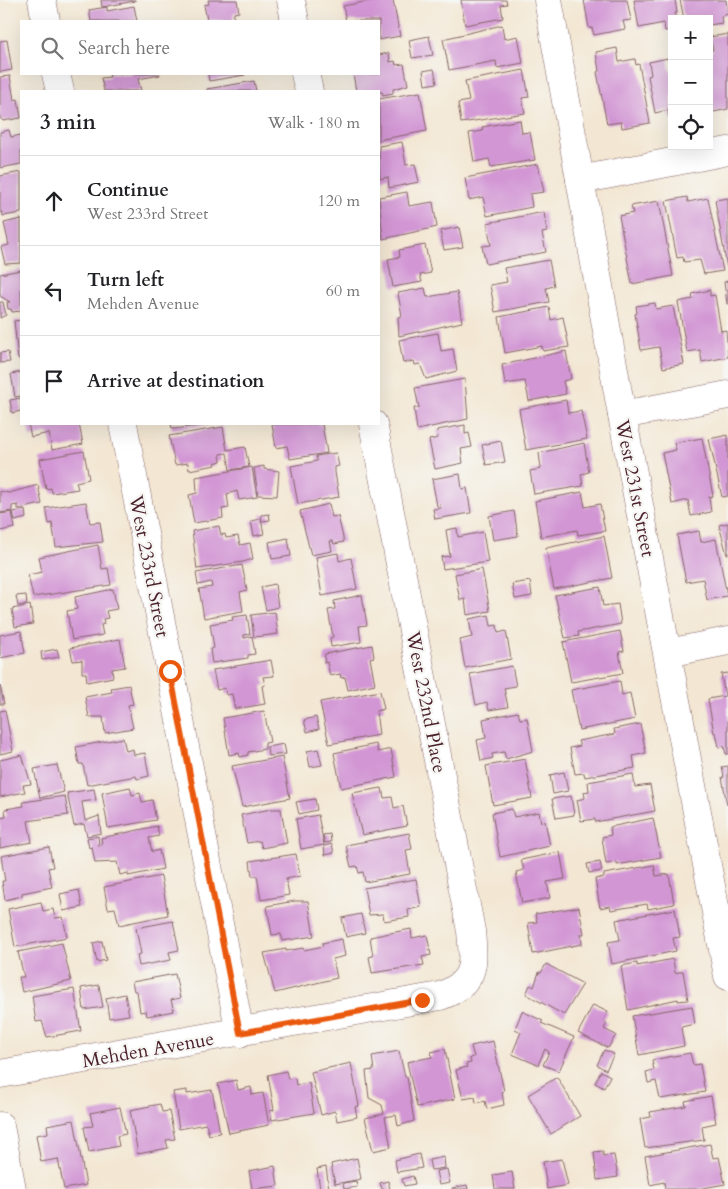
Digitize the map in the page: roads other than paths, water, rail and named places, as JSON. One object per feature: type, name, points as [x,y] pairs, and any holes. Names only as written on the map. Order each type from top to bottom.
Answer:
[{"type":"street","points":[[42,0],[46,20]]},
{"type":"street","points":[[291,0],[295,20]]},
{"type":"street","name":"West 231st Street","points":[[548,0],[622,415],[668,653],[719,879],[728,976]]},
{"type":"street","points":[[56,75],[60,90]]},
{"type":"street","points":[[305,75],[309,90]]},
{"type":"street","points":[[580,180],[728,151]]},
{"type":"street","points":[[622,415],[728,395]]},
{"type":"street","name":"West 233rd Street","points":[[123,425],[240,1033]]},
{"type":"street","name":"West 232nd Place","points":[[373,425],[471,931],[473,956],[468,980]]},
{"type":"street","points":[[668,653],[728,641]]},
{"type":"street","name":"Mehden Avenue","points":[[0,1074],[240,1033],[440,996],[457,990],[468,980]]},
{"type":"street","points":[[0,1126],[12,1189]]}]
